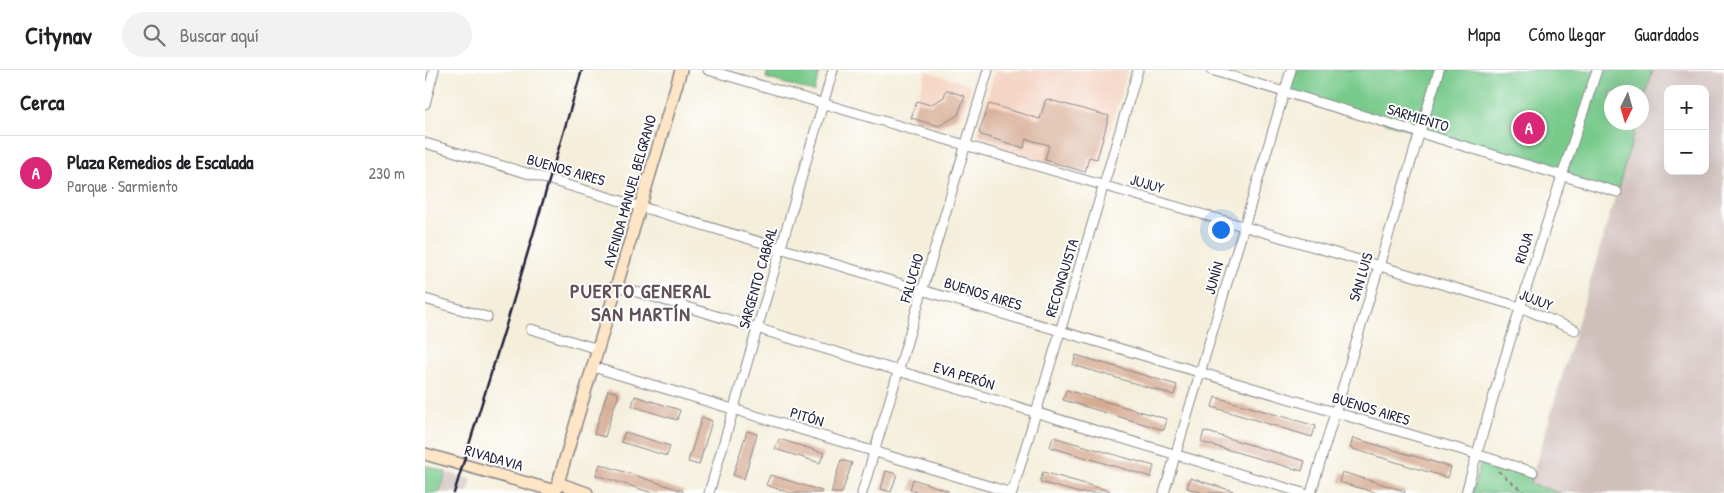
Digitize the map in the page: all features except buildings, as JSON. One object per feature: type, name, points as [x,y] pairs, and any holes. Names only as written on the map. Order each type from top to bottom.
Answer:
[{"type":"main road","name":"AVENIDA MANUEL BELGRANO","points":[[556,489],[681,70]]},
{"type":"main road","name":"RIVADAVIA","points":[[425,454],[556,489],[587,493]]},
{"type":"street","points":[[425,104],[434,70]]},
{"type":"street","name":"JUJUY","points":[[708,70],[1520,307],[1575,330]]},
{"type":"street","name":"SARGENTO CABRAL","points":[[709,493],[833,70]]},
{"type":"street","name":"FALUCHO","points":[[862,493],[988,70]]},
{"type":"street","name":"RECONQUISTA","points":[[1012,493],[1138,70]]},
{"type":"street","name":"SARMIENTO","points":[[1211,70],[1617,192]]},
{"type":"street","name":"JUNÍN","points":[[1164,493],[1291,70]]},
{"type":"street","name":"SAN LUIS","points":[[1311,493],[1439,70]]},
{"type":"street","name":"RIOJA","points":[[1466,493],[1520,307],[1597,70]]},
{"type":"street","name":"BUENOS AIRES","points":[[425,143],[1533,472]]},
{"type":"street","name":"EVA PERÓN","points":[[617,286],[1303,493]]},
{"type":"street","points":[[425,299],[487,317]]},
{"type":"street","points":[[531,329],[598,349]]},
{"type":"street","name":"PITÓN","points":[[593,367],[1012,493]]},
{"type":"path","points":[[1498,471],[1525,493]]},
{"type":"shaded area","points":[[995,70],[1128,70],[1099,167],[1086,173],[983,143],[978,132]]},
{"type":"shaded area","points":[[1653,70],[1724,70],[1724,493],[1561,493],[1530,484],[1635,130],[1649,130],[1649,85]]},
{"type":"shaded area","points":[[926,71],[971,85],[962,115],[942,127],[911,118]]},
{"type":"shaded area","points":[[446,472],[472,480],[468,493],[439,493]]},
{"type":"green space","points":[[768,70],[820,70],[814,92],[766,78]]},
{"type":"green space","points":[[1291,70],[1653,70],[1649,85],[1604,85],[1604,130],[1635,130],[1617,192],[1284,92]]},
{"type":"green space","points":[[1481,461],[1532,477],[1530,484],[1561,493],[1472,493]]},
{"type":"green space","points":[[425,465],[446,472],[439,493],[425,493]]},
{"type":"railway","points":[[454,493],[582,70]]},
{"type":"place","name":"Plaza Remedios de Escalada","points":[[1529,128]]},
{"type":"district","name":"PUERTO GENERAL SAN MARTÍN","points":[[641,302]]}]
